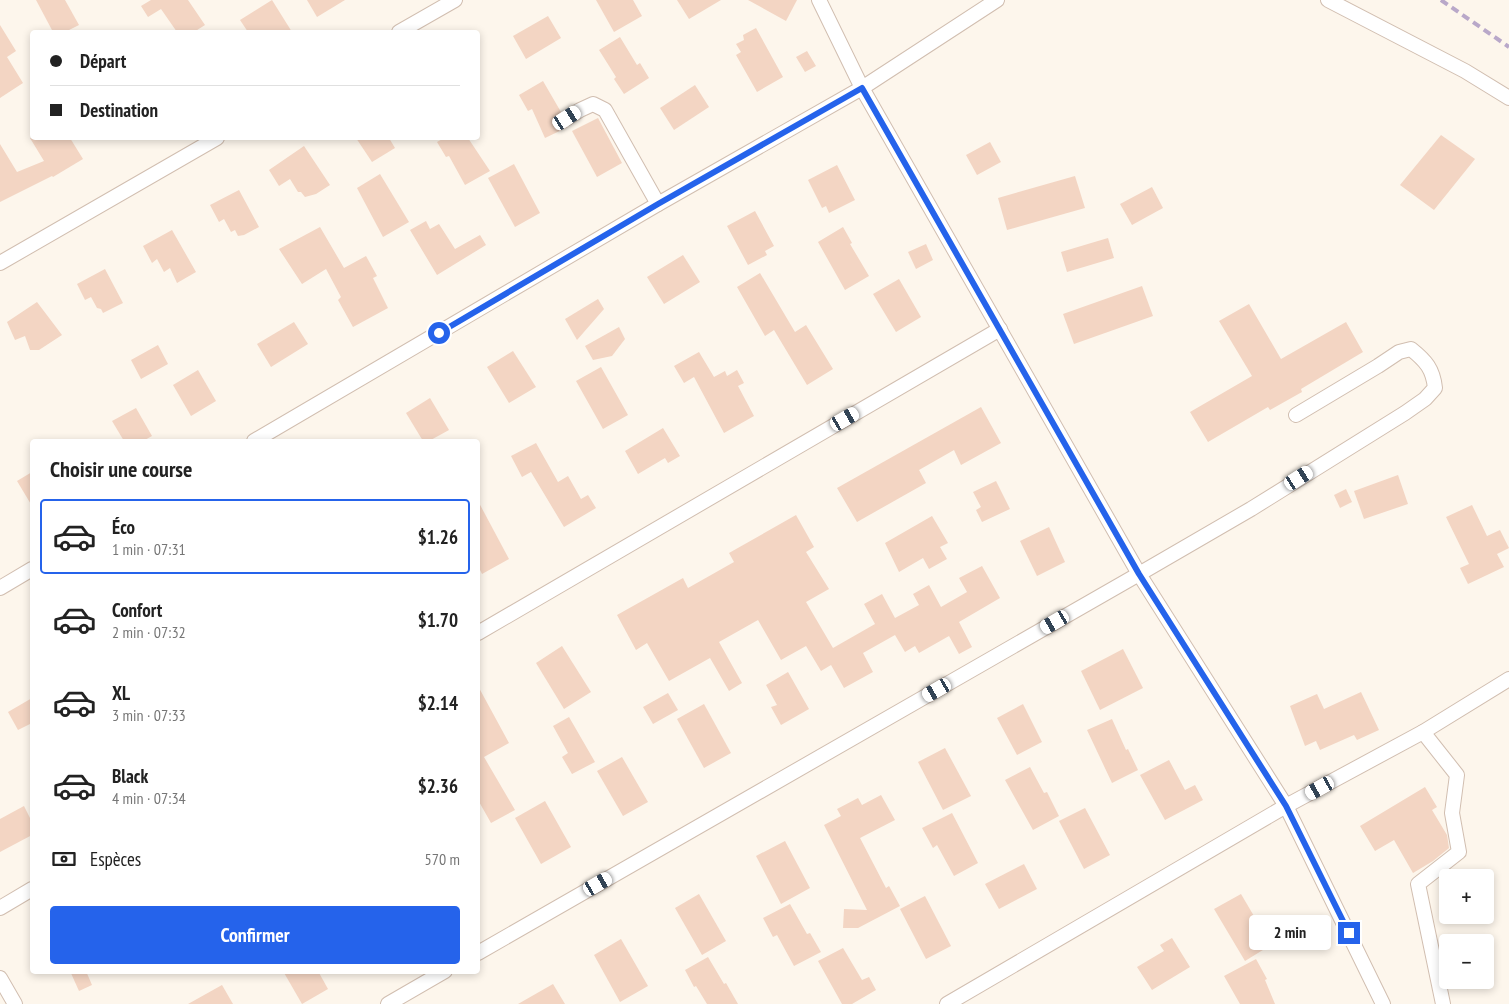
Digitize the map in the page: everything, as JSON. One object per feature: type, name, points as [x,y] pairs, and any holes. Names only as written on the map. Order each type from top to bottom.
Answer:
[{"type":"street","points":[[402,30],[455,0]]},
{"type":"street","points":[[819,0],[862,88],[1139,574],[1286,806],[1383,1004]]},
{"type":"street","points":[[257,439],[658,204],[862,88],[997,0]]},
{"type":"street","points":[[1328,0],[1465,71],[1509,98]]},
{"type":"street","points":[[567,118],[593,104],[605,110],[658,204]]},
{"type":"street","points":[[0,264],[214,140]]},
{"type":"street","points":[[480,632],[1000,329]]},
{"type":"street","points":[[480,952],[1251,509],[1425,399],[1435,388],[1434,375],[1424,359],[1411,349],[1399,352],[1296,415]]},
{"type":"street","points":[[0,588],[30,570]]},
{"type":"street","points":[[947,1004],[1286,806],[1422,732],[1509,679]]},
{"type":"street","points":[[1422,732],[1457,775],[1452,813],[1459,852],[1418,884],[1443,1004]]},
{"type":"street","points":[[0,908],[30,890]]},
{"type":"street","points":[[388,1004],[440,974]]},
{"type":"street","points":[[0,978],[15,1004]]},
{"type":"building","points":[[36,0],[65,0],[79,25],[69,30],[52,30]]},
{"type":"building","points":[[151,0],[188,0],[205,25],[197,30],[176,30],[161,9],[148,17],[141,6]]},
{"type":"building","points":[[272,0],[291,30],[247,30],[240,20]]},
{"type":"building","points":[[307,0],[345,0],[317,17]]},
{"type":"building","points":[[596,0],[633,0],[642,16],[614,32]]},
{"type":"building","points":[[677,0],[721,0],[689,19]]},
{"type":"building","points":[[748,0],[797,0],[786,21]]},
{"type":"building","points":[[548,16],[561,38],[526,59],[513,36]]},
{"type":"building","points":[[0,25],[16,51],[7,57],[23,83],[0,98]]},
{"type":"building","points":[[756,28],[783,77],[757,92],[736,55],[741,52],[736,44],[744,40],[743,35]]},
{"type":"building","points":[[620,37],[637,65],[640,63],[649,78],[624,94],[599,50]]},
{"type":"building","points":[[807,51],[816,66],[805,72],[796,57]]},
{"type":"building","points":[[543,81],[561,112],[558,118],[559,122],[568,127],[545,138],[532,109],[528,111],[519,95]]},
{"type":"building","points":[[695,85],[709,107],[674,130],[660,108]]},
{"type":"building","points":[[598,118],[622,163],[597,177],[572,131]]},
{"type":"building","points":[[1441,135],[1475,159],[1434,210],[1400,185]]},
{"type":"building","points":[[31,140],[71,140],[83,159],[53,177],[0,202],[0,144],[17,172],[44,161]]},
{"type":"building","points":[[357,140],[390,140],[395,148],[372,162]]},
{"type":"building","points":[[440,140],[469,140],[490,171],[465,185],[449,156],[446,157],[437,142]]},
{"type":"building","points":[[990,142],[1001,162],[977,175],[966,155]]},
{"type":"building","points":[[304,146],[330,185],[316,194],[305,197],[301,192],[298,192],[290,179],[279,186],[269,170]]},
{"type":"building","points":[[514,164],[540,213],[515,227],[488,178]]},
{"type":"building","points":[[837,165],[855,200],[829,213],[826,206],[822,208],[808,180]]},
{"type":"building","points":[[380,174],[409,222],[383,237],[357,188]]},
{"type":"building","points":[[1075,176],[1085,208],[1007,230],[998,198]]},
{"type":"building","points":[[1152,187],[1163,208],[1132,225],[1120,204]]},
{"type":"building","points":[[239,190],[259,227],[238,236],[235,230],[231,232],[224,219],[219,222],[210,205]]},
{"type":"building","points":[[755,211],[774,246],[765,251],[767,255],[748,265],[727,226]]},
{"type":"building","points":[[426,221],[430,229],[439,224],[455,249],[480,235],[486,245],[437,275],[410,230]]},
{"type":"building","points":[[320,227],[344,268],[366,256],[377,276],[373,278],[388,308],[353,327],[338,300],[341,297],[326,269],[302,284],[279,249]]},
{"type":"building","points":[[843,227],[852,243],[850,244],[869,276],[845,290],[818,242]]},
{"type":"building","points":[[172,230],[196,272],[177,283],[170,268],[164,272],[157,259],[152,263],[143,246]]},
{"type":"building","points":[[1108,238],[1114,258],[1067,272],[1061,252]]},
{"type":"building","points":[[926,244],[933,260],[916,269],[908,252]]},
{"type":"building","points":[[683,255],[700,282],[664,304],[647,277]]},
{"type":"building","points":[[105,269],[123,303],[103,313],[101,309],[97,308],[91,297],[85,300],[77,284]]},
{"type":"building","points":[[760,273],[795,332],[806,325],[833,369],[807,385],[774,330],[765,336],[737,287]]},
{"type":"building","points":[[899,279],[921,317],[896,332],[873,294]]},
{"type":"building","points":[[1142,286],[1153,316],[1074,344],[1063,314]]},
{"type":"building","points":[[598,299],[604,309],[577,340],[565,319]]},
{"type":"building","points":[[37,302],[62,335],[39,350],[30,350],[25,336],[15,340],[7,322]]},
{"type":"building","points":[[1249,304],[1281,359],[1346,322],[1363,352],[1301,389],[1302,392],[1270,410],[1268,407],[1208,442],[1190,412],[1252,376],[1219,321]]},
{"type":"building","points":[[294,322],[308,344],[271,367],[257,344]]},
{"type":"building","points":[[619,327],[625,339],[612,356],[593,360],[585,346]]},
{"type":"building","points":[[158,345],[168,364],[141,379],[131,360]]},
{"type":"building","points":[[513,351],[536,387],[509,403],[487,367]]},
{"type":"building","points":[[699,352],[714,377],[725,371],[727,376],[737,370],[744,383],[738,386],[754,416],[724,433],[694,377],[684,383],[674,366]]},
{"type":"building","points":[[601,367],[628,415],[603,429],[576,381]]},
{"type":"building","points":[[198,370],[216,401],[191,416],[173,385]]},
{"type":"building","points":[[430,398],[449,430],[433,439],[422,439],[406,413]]},
{"type":"building","points":[[981,407],[1001,443],[961,465],[954,450],[919,470],[926,483],[857,522],[837,488]]},
{"type":"building","points":[[136,408],[152,436],[147,439],[123,439],[112,421]]},
{"type":"building","points":[[663,428],[680,456],[668,463],[665,458],[638,474],[625,451]]},
{"type":"building","points":[[536,443],[558,482],[568,476],[581,499],[588,495],[596,508],[564,527],[531,472],[522,477],[511,456]]},
{"type":"building","points":[[30,473],[30,503],[17,481]]},
{"type":"building","points":[[1398,475],[1408,504],[1364,519],[1354,491]]},
{"type":"building","points":[[996,481],[1010,509],[982,522],[976,510],[981,507],[973,492]]},
{"type":"building","points":[[1346,489],[1352,502],[1340,508],[1334,495]]},
{"type":"building","points":[[480,505],[509,559],[482,574],[480,570]]},
{"type":"building","points":[[1472,505],[1487,536],[1500,530],[1509,548],[1497,554],[1504,567],[1468,584],[1460,568],[1469,564],[1446,517]]},
{"type":"building","points":[[796,515],[814,547],[806,552],[829,589],[806,602],[833,648],[875,624],[864,604],[882,594],[895,618],[919,605],[913,594],[929,585],[941,607],[967,592],[959,578],[982,566],[1000,598],[959,622],[972,647],[959,654],[949,636],[919,653],[915,646],[905,652],[895,635],[863,653],[873,672],[844,688],[831,665],[821,671],[806,646],[781,660],[758,620],[719,642],[742,683],[729,691],[710,658],[669,681],[647,643],[636,650],[617,615],[683,578],[688,588],[734,562],[729,553]]},
{"type":"building","points":[[932,516],[948,543],[940,547],[947,559],[929,569],[923,558],[899,572],[885,543]]},
{"type":"building","points":[[1049,527],[1065,562],[1037,576],[1020,541]]},
{"type":"building","points":[[562,646],[591,692],[564,709],[536,663]]},
{"type":"building","points":[[1123,649],[1143,688],[1100,710],[1081,671]]},
{"type":"building","points":[[788,672],[809,709],[781,725],[771,707],[777,705],[766,685]]},
{"type":"building","points":[[480,690],[509,743],[484,757],[515,810],[491,823],[480,804]]},
{"type":"building","points":[[1361,692],[1379,730],[1357,740],[1354,735],[1320,750],[1316,741],[1305,746],[1290,706],[1317,694],[1324,709]]},
{"type":"building","points":[[668,693],[678,710],[653,724],[643,707]]},
{"type":"building","points":[[30,699],[30,724],[18,730],[8,712]]},
{"type":"building","points":[[704,704],[731,753],[704,768],[677,719]]},
{"type":"building","points":[[1023,704],[1042,742],[1017,755],[997,718]]},
{"type":"building","points":[[569,717],[595,762],[572,774],[562,757],[568,753],[553,726]]},
{"type":"building","points":[[1112,719],[1126,750],[1128,749],[1138,770],[1112,783],[1087,730]]},
{"type":"building","points":[[945,748],[971,796],[943,810],[918,762]]},
{"type":"building","points":[[622,757],[648,802],[623,816],[597,771]]},
{"type":"building","points":[[1169,760],[1185,790],[1195,785],[1203,800],[1165,820],[1140,775]]},
{"type":"building","points":[[1030,767],[1044,793],[1047,792],[1059,816],[1033,830],[1005,780]]},
{"type":"building","points":[[1425,787],[1437,807],[1432,810],[1447,835],[1449,848],[1433,861],[1413,873],[1394,840],[1375,851],[1360,826]]},
{"type":"building","points":[[881,795],[895,820],[860,838],[886,888],[889,886],[900,906],[858,928],[843,928],[844,909],[867,910],[824,825],[841,816],[837,809],[858,798],[862,805]]},
{"type":"building","points":[[545,801],[571,847],[541,864],[515,818]]},
{"type":"building","points":[[24,806],[30,818],[30,836],[0,852],[0,819]]},
{"type":"building","points":[[1085,808],[1110,855],[1084,869],[1059,821]]},
{"type":"building","points":[[952,813],[978,863],[954,876],[937,845],[933,848],[922,828]]},
{"type":"building","points":[[785,841],[810,888],[781,904],[756,856]]},
{"type":"building","points":[[1024,864],[1037,889],[999,909],[985,884]]},
{"type":"building","points":[[699,894],[726,941],[702,955],[675,908]]},
{"type":"building","points":[[1241,894],[1271,945],[1245,961],[1214,909]]},
{"type":"building","points":[[925,896],[951,946],[926,959],[900,909]]},
{"type":"building","points":[[790,904],[807,934],[810,933],[821,952],[794,966],[777,935],[773,937],[763,918]]},
{"type":"building","points":[[1172,938],[1190,967],[1152,990],[1137,967],[1164,951],[1160,945]]},
{"type":"building","points":[[621,939],[648,986],[620,1002],[594,955]]},
{"type":"building","points":[[843,948],[862,980],[869,977],[876,990],[852,1004],[842,1004],[818,961]]},
{"type":"building","points":[[708,957],[738,1004],[707,1004],[696,986],[694,987],[685,970]]},
{"type":"building","points":[[1256,959],[1267,979],[1265,980],[1275,1004],[1240,1004],[1224,976]]},
{"type":"building","points":[[71,974],[87,974],[92,985],[79,991]]},
{"type":"building","points":[[285,974],[320,974],[328,989],[302,1004]]},
{"type":"building","points":[[553,984],[565,1004],[518,1004]]},
{"type":"building","points":[[222,985],[233,1004],[188,1004]]},
{"type":"railway","points":[[1441,0],[1509,47]]},
{"type":"route","points":[[439,333],[658,204],[862,88],[1139,574],[1286,806],[1349,933]]}]
